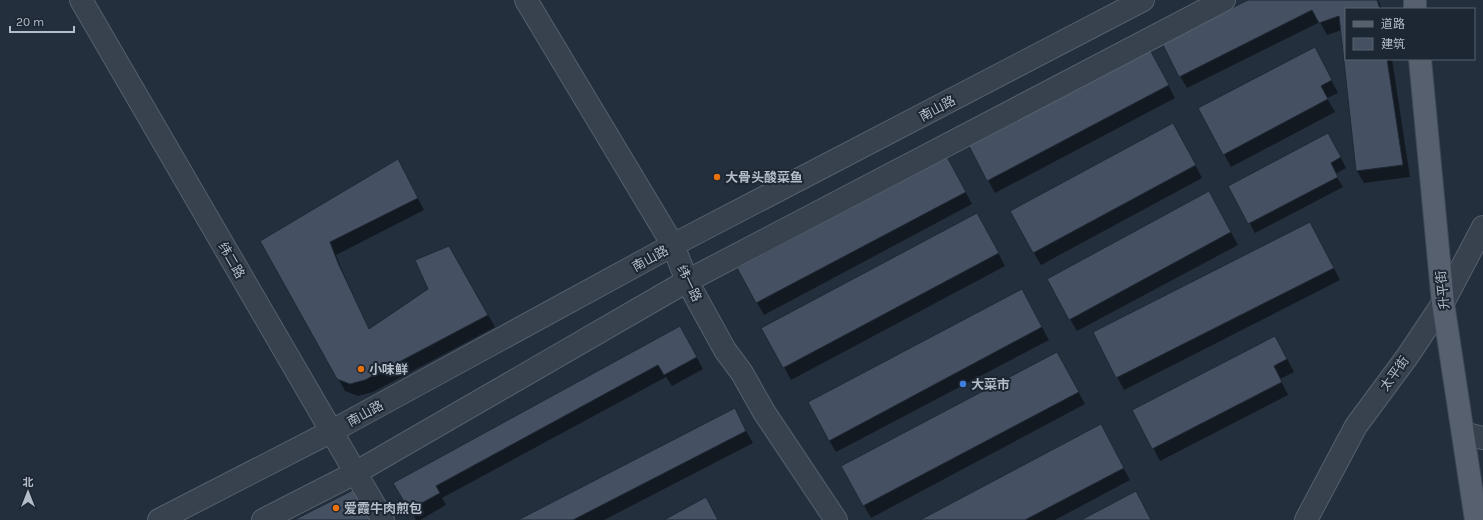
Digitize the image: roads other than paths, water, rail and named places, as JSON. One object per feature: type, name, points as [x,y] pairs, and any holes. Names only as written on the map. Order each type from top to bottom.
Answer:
[{"type":"main road","name":"升平街","points":[[1420,60],[1443,303],[1473,435],[1476,520]]},
{"type":"street","name":"纬二路","points":[[81,0],[383,520]]},
{"type":"street","name":"纬一路","points":[[526,0],[674,245],[687,281],[725,350],[742,373],[764,412],[836,520]]},
{"type":"street","name":"南山路","points":[[159,520],[332,431],[674,245],[1143,0]]},
{"type":"street","points":[[263,520],[355,473],[687,281],[1224,0]]},
{"type":"street","name":"太平街","points":[[1306,520],[1356,426],[1407,357],[1443,303],[1483,227]]},
{"type":"place","name":"大骨头酸菜鱼","points":[[717,177]]},
{"type":"place","name":"小味鲜","points":[[361,369]]},
{"type":"place","name":"大菜市","points":[[963,384]]},
{"type":"place","name":"爱霞牛肉煎包","points":[[336,508]]}]
